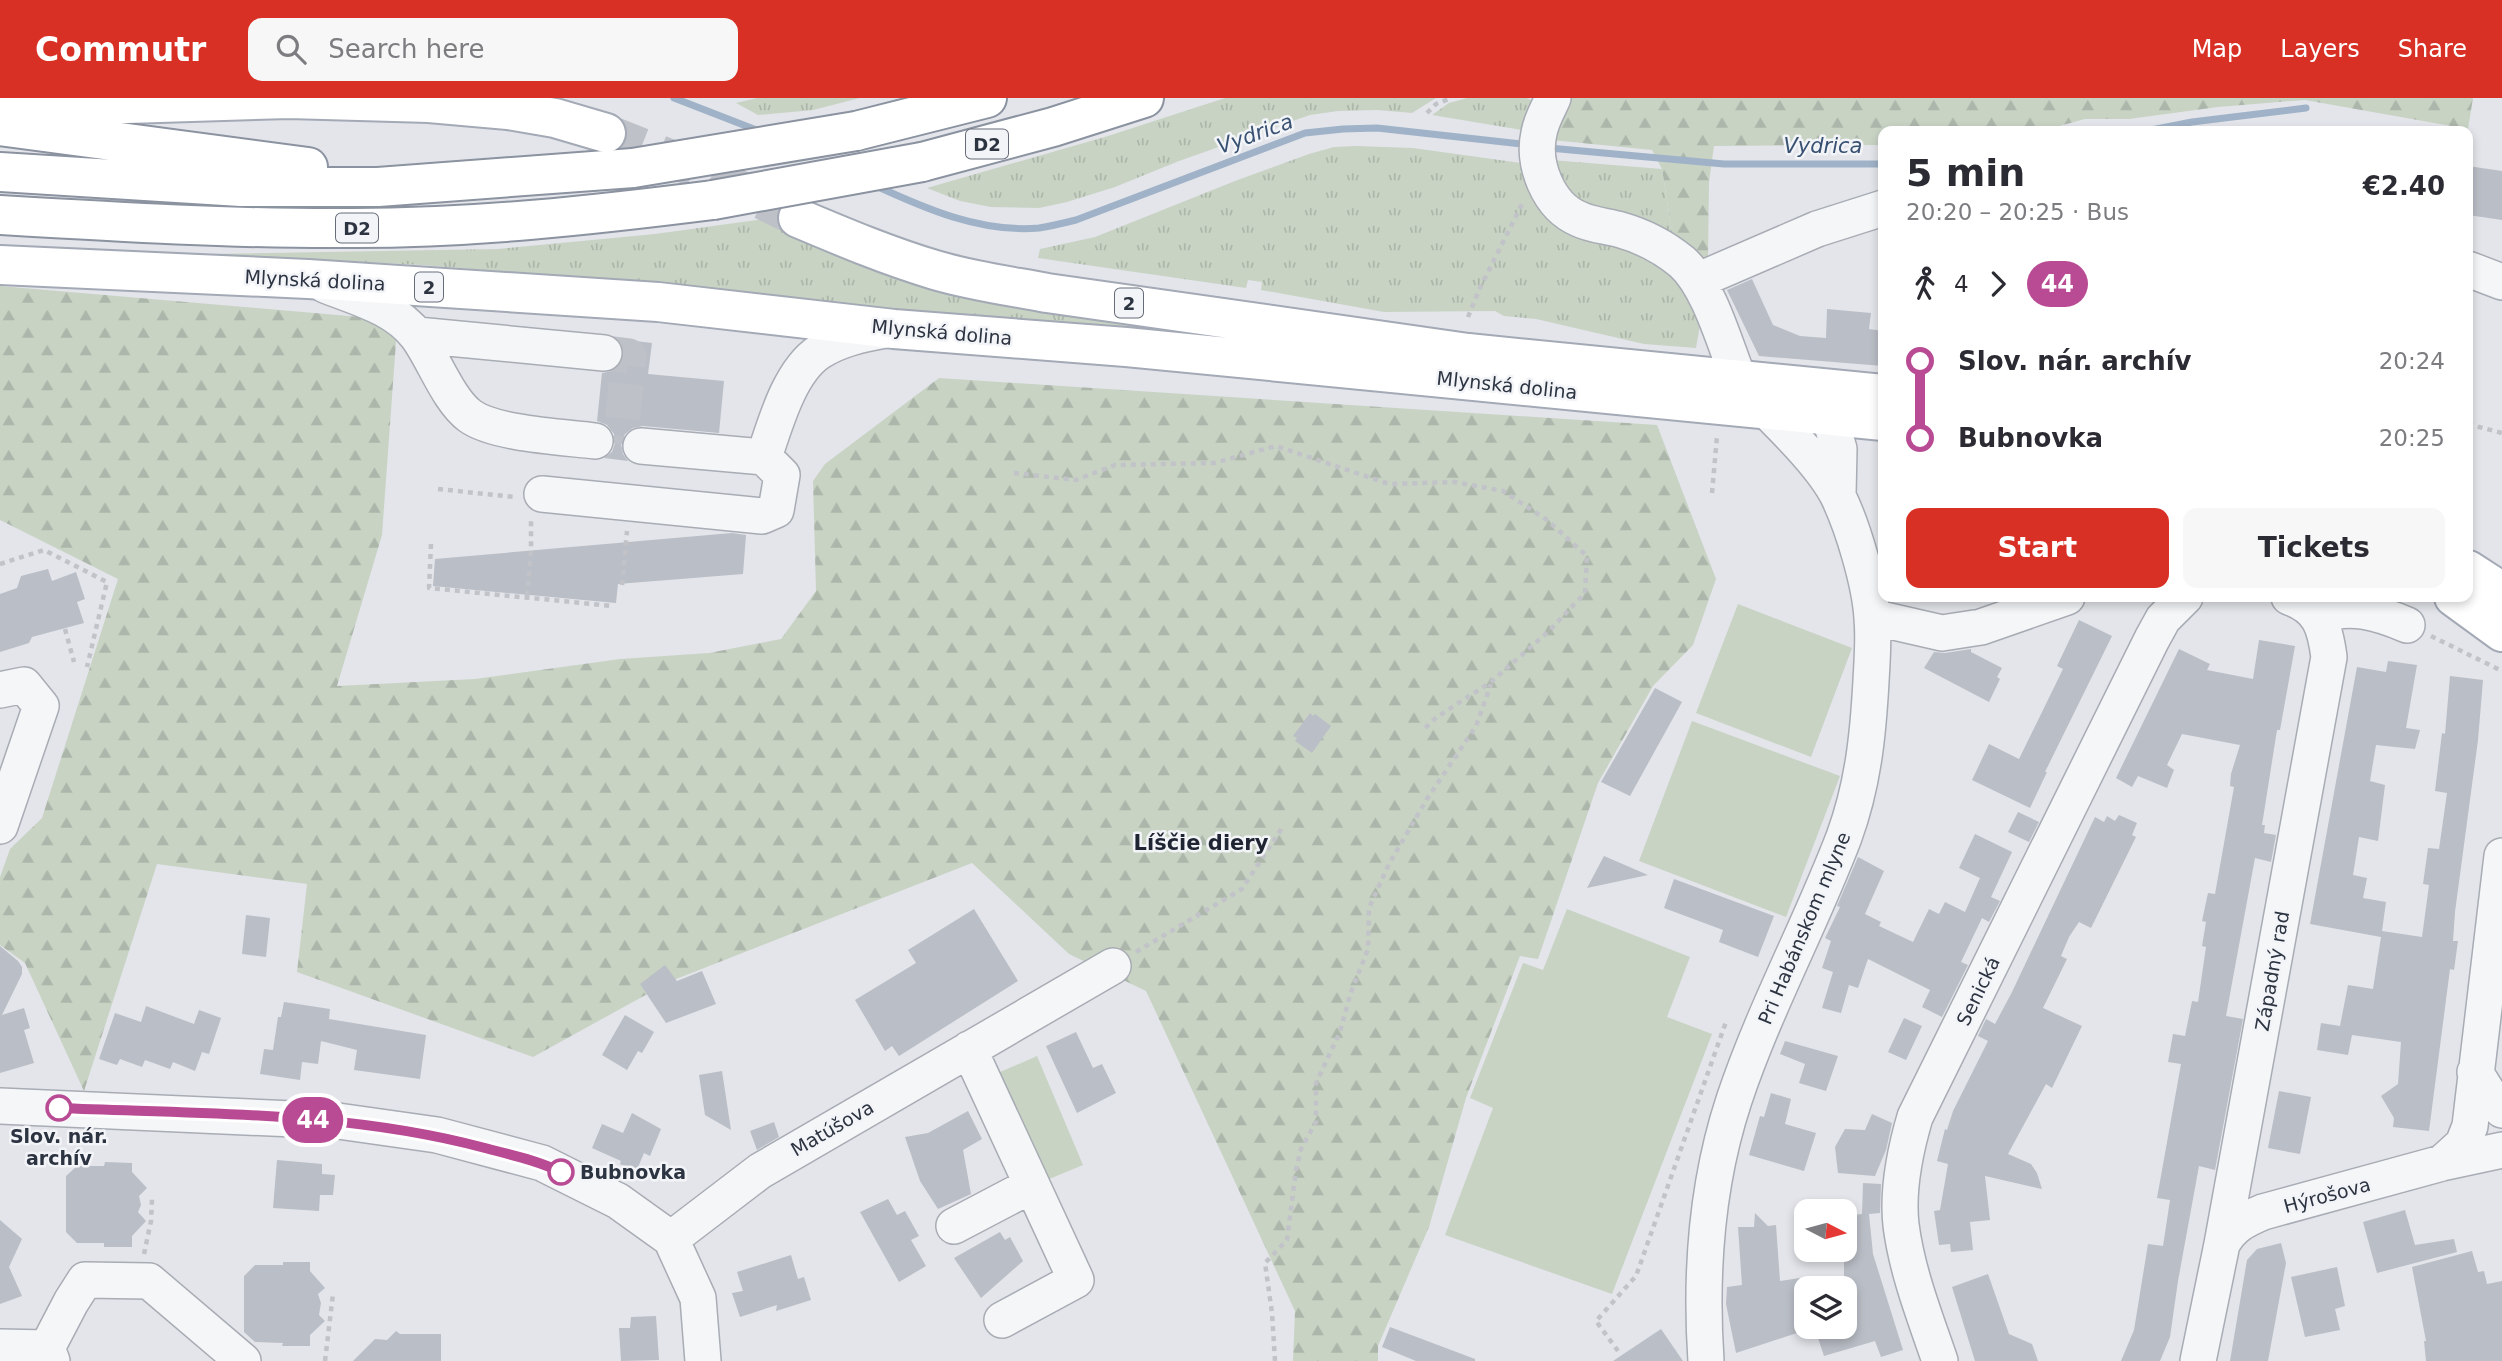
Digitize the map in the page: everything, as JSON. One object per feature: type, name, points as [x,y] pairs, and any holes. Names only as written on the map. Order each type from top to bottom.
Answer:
[{"type":"main road","name":"D2","points":[[0,172],[240,187],[378,187],[439,183],[633,168],[856,131],[987,98]]},
{"type":"main road","name":"D2","points":[[0,215],[167,225],[356,228],[525,221],[713,200],[922,162],[1053,127],[1144,98]]},
{"type":"main road","points":[[0,108],[289,99],[429,103],[543,116],[606,134]]},
{"type":"main road","points":[[0,126],[439,183]]},
{"type":"main road","name":"Mlynská dolina","points":[[798,218],[867,247],[936,270],[989,283],[1468,353],[1740,382],[1820,401],[1878,419]]},
{"type":"main road","name":"Mlynská dolina","points":[[0,265],[308,279],[658,303],[894,329],[1126,347],[1767,411],[1820,401],[1878,395]]},
{"type":"main road","points":[[1740,382],[1767,411]]},
{"type":"main road","points":[[2473,573],[2502,592]]},
{"type":"main road","points":[[2461,602],[2502,632]]},
{"type":"street","points":[[1553,98],[1541,159],[1560,206],[1579,219],[1624,230],[1654,243],[1681,262],[1699,280],[1740,382]]},
{"type":"street","points":[[1699,280],[1817,229],[1878,210]]},
{"type":"street","points":[[2473,271],[2502,282]]},
{"type":"street","points":[[308,279],[393,312],[417,335],[447,386],[469,415],[494,427],[595,441]]},
{"type":"street","points":[[764,457],[782,407],[801,370],[818,353],[856,336],[894,329]]},
{"type":"street","points":[[417,335],[604,354]]},
{"type":"street","name":"Pri Habánskom mlyne","points":[[1820,401],[1839,449],[1838,495]]},
{"type":"street","name":"Pri Habánskom mlyne","points":[[1706,1361],[1703,1266],[1708,1213],[1733,1103],[1752,1050],[1816,906],[1855,803],[1865,764],[1872,617],[1860,556],[1838,495],[1802,447],[1767,411]]},
{"type":"street","points":[[531,502],[762,516],[776,510],[782,475],[764,457],[641,446]]},
{"type":"street","points":[[1872,617],[1942,634],[1981,628],[2053,602]]},
{"type":"street","name":"Senická","points":[[1940,1361],[1911,1276],[1901,1223],[1902,1180],[1907,1145],[1916,1117],[2152,639],[2163,619],[2180,602]]},
{"type":"street","points":[[2299,602],[2319,617],[2332,610],[2342,609],[2384,615],[2407,625]]},
{"type":"street","name":"Západný rad","points":[[2198,1361],[2222,1244],[2329,657],[2326,634],[2319,617]]},
{"type":"street","points":[[0,690],[24,685],[41,706],[0,826]]},
{"type":"street","points":[[2442,1163],[2456,1153],[2470,1126],[2502,856]]},
{"type":"street","name":"Matúšova","points":[[671,1239],[760,1171],[1113,966]]},
{"type":"street","points":[[969,1049],[1076,1280],[1002,1320]]},
{"type":"street","points":[[2475,1072],[2502,1110]]},
{"type":"street","points":[[0,1106],[338,1121],[437,1135],[542,1163],[618,1201],[671,1239],[698,1298],[703,1361]]},
{"type":"street","name":"Hýrošova","points":[[2222,1244],[2237,1224],[2263,1212],[2442,1163],[2502,1150]]},
{"type":"street","points":[[954,1226],[1032,1185]]},
{"type":"street","points":[[0,1347],[49,1354],[71,1302],[85,1280],[149,1281],[243,1361]]},
{"type":"path","points":[[1426,113],[1436,104],[1451,98]]},
{"type":"path","points":[[1468,317],[1531,186],[1541,159]]},
{"type":"path","points":[[2473,425],[2502,433]]},
{"type":"path","points":[[1712,493],[1717,436]]},
{"type":"path","points":[[1014,473],[1076,480],[1115,465],[1214,463],[1276,446],[1389,484],[1455,482],[1503,491],[1548,520],[1587,555],[1585,593],[1549,631],[1492,682],[1437,717],[1424,729]]},
{"type":"path","points":[[438,489],[531,502],[531,552],[527,596]]},
{"type":"path","points":[[622,585],[627,524]]},
{"type":"path","points":[[431,544],[429,588],[611,606]]},
{"type":"path","points":[[0,564],[44,550],[107,582],[87,667]]},
{"type":"path","points":[[2407,625],[2502,671]]},
{"type":"path","points":[[65,629],[74,662]]},
{"type":"path","points":[[1275,1361],[1265,1263],[1287,1240],[1301,1149],[1316,1122],[1316,1083],[1340,1032],[1350,995],[1368,949],[1369,908],[1389,864],[1427,799],[1476,726],[1492,682]]},
{"type":"path","points":[[1113,966],[1242,889],[1282,828]]},
{"type":"path","points":[[1618,1351],[1596,1321],[1636,1276],[1727,1019]]},
{"type":"path","points":[[141,1265],[151,1221],[152,1199]]},
{"type":"path","points":[[325,1361],[333,1294]]},
{"type":"green space","points":[[757,98],[860,98],[813,110],[758,115],[736,103]]},
{"type":"green space","points":[[1225,98],[1436,98],[1412,113],[1377,110],[1310,115],[1179,161],[1115,187],[1039,208],[991,207],[960,201],[927,188],[1108,136]]},
{"type":"green space","points":[[1467,98],[1527,98],[1533,101],[1522,130],[1432,115],[1449,103]]},
{"type":"green space","points":[[1568,98],[2473,98],[2468,126],[2451,126],[2305,100],[2218,107],[2129,119],[2085,119],[2059,126],[1878,126],[1878,145],[1714,146],[1709,182],[1708,258],[1702,258],[1674,244],[1662,169],[1652,150],[1552,140]]},
{"type":"green space","points":[[1334,147],[1413,148],[1521,163],[1600,237],[1678,272],[1700,325],[1696,348],[1644,344],[1536,319],[1504,316],[1495,311],[1384,312],[1261,290],[1262,282],[1248,280],[1246,288],[1038,258],[1040,249],[1095,237],[1309,154]]},
{"type":"green space","points":[[1551,160],[1662,169],[1674,244],[1569,198]]},
{"type":"green space","points":[[764,219],[827,251],[1390,357],[881,309],[621,281],[421,265],[210,254],[498,249],[655,234]]},
{"type":"green space","points":[[0,286],[360,317],[397,328],[382,535],[337,686],[475,679],[620,659],[709,653],[781,639],[816,591],[813,481],[825,464],[939,378],[1657,425],[1716,579],[1693,645],[1653,686],[1598,783],[1538,959],[1520,956],[1466,1098],[1429,1227],[1378,1346],[1378,1361],[1293,1361],[1295,1311],[1146,991],[1069,954],[972,863],[671,981],[533,1057],[297,972],[307,884],[157,864],[84,1091],[25,963],[0,945],[0,877],[10,849],[42,818],[118,579],[0,520]]},
{"type":"green space","points":[[1738,604],[1852,648],[1811,757],[1696,713]]},
{"type":"green space","points":[[1692,721],[1840,776],[1786,917],[1639,861]]},
{"type":"green space","points":[[1567,909],[1690,957],[1667,1017],[1712,1034],[1612,1294],[1445,1235],[1493,1108],[1470,1098],[1523,963],[1543,970]]},
{"type":"green space","points":[[1037,1056],[1083,1165],[1037,1184],[991,1076]]},
{"type":"building","points":[[2473,167],[2502,171],[2502,220],[2473,216]]},
{"type":"building","points":[[1752,279],[1773,325],[1800,336],[1826,338],[1827,309],[1871,313],[1869,329],[1878,330],[1878,366],[1759,356],[1727,290]]},
{"type":"building","points":[[618,339],[652,343],[648,374],[724,381],[719,433],[643,426],[633,428],[625,434],[621,444],[628,461],[604,458],[612,452],[615,443],[614,434],[607,425],[597,421],[602,373],[613,371],[621,364],[623,345]]},
{"type":"building","points":[[732,533],[746,535],[743,574],[618,584],[616,603],[433,586],[435,559]]},
{"type":"building","points":[[48,569],[52,581],[76,572],[85,599],[77,602],[84,623],[32,637],[29,643],[0,652],[0,594],[17,588],[21,576]]},
{"type":"building","points":[[2079,620],[2112,636],[2030,808],[1972,780],[1989,744],[2019,759],[2063,669],[2057,666]]},
{"type":"building","points":[[2259,640],[2295,646],[2280,730],[2277,730],[2262,825],[2265,825],[2264,833],[2276,835],[2271,862],[2255,858],[2226,1016],[2243,1019],[2215,1170],[2199,1166],[2170,1337],[2160,1361],[2121,1361],[2134,1330],[2148,1244],[2163,1246],[2170,1200],[2157,1198],[2181,1064],[2168,1062],[2173,1034],[2185,1036],[2192,1001],[2198,1002],[2206,947],[2202,946],[2206,922],[2202,921],[2208,893],[2215,894],[2234,787],[2230,786],[2231,774],[2240,745],[2182,734],[2167,765],[2174,770],[2167,788],[2138,776],[2132,787],[2116,778],[2179,649],[2210,664],[2207,670],[2253,679]]},
{"type":"building","points":[[1971,649],[1971,652],[2002,668],[1989,702],[1924,668],[1934,652]]},
{"type":"building","points":[[2388,661],[2417,665],[2406,728],[2420,730],[2415,749],[2376,745],[2370,781],[2385,785],[2378,841],[2359,837],[2353,875],[2367,878],[2363,898],[2386,902],[2382,931],[2422,937],[2429,885],[2423,884],[2428,848],[2439,849],[2447,793],[2435,791],[2442,733],[2445,734],[2450,676],[2483,680],[2478,740],[2455,912],[2453,941],[2458,941],[2454,970],[2450,969],[2429,1131],[2393,1127],[2394,1118],[2381,1096],[2398,1084],[2401,1042],[2352,1035],[2348,1055],[2317,1050],[2321,1023],[2340,1026],[2348,985],[2373,989],[2381,937],[2310,924],[2357,667],[2386,672]]},
{"type":"building","points":[[1655,688],[1682,702],[1630,796],[1601,782]]},
{"type":"building","points":[[1310,713],[1331,726],[1312,753],[1295,741],[1297,738],[1293,736]]},
{"type":"building","points":[[2018,812],[2039,822],[2029,842],[2008,832]]},
{"type":"building","points":[[2119,815],[2137,823],[2132,835],[2136,837],[2091,928],[2079,922],[2069,937],[2061,956],[2067,959],[2043,1008],[2082,1026],[2052,1088],[2046,1084],[2008,1154],[2031,1164],[2042,1189],[1985,1176],[1990,1220],[1970,1222],[1973,1250],[1951,1252],[1950,1244],[1939,1245],[1934,1211],[1940,1210],[1948,1164],[1937,1161],[1945,1129],[1947,1130],[1953,1111],[1988,1041],[1978,1036],[1986,1019],[1995,1024],[2095,817],[2104,822],[2107,816],[2115,821]]},
{"type":"building","points":[[1975,834],[2012,852],[1991,897],[2000,901],[1989,922],[1982,918],[1961,962],[1968,965],[1942,1017],[1922,1007],[1930,990],[1868,959],[1858,988],[1849,985],[1841,1013],[1822,1008],[1833,972],[1822,968],[1831,941],[1825,938],[1840,907],[1837,906],[1858,857],[1884,871],[1865,914],[1881,922],[1879,926],[1913,942],[1929,909],[1939,914],[1945,902],[1965,912],[1980,878],[1959,868]]},
{"type":"building","points":[[1604,856],[1648,875],[1587,888]]},
{"type":"building","points":[[1674,879],[1774,916],[1758,957],[1719,942],[1723,930],[1664,908]]},
{"type":"building","points":[[974,909],[1018,981],[899,1056],[892,1046],[885,1051],[855,1000],[916,963],[908,950]]},
{"type":"building","points":[[246,915],[270,918],[266,957],[242,954]]},
{"type":"building","points":[[0,946],[22,967],[22,974],[2,1015],[24,1008],[30,1028],[24,1030],[34,1063],[0,1073]]},
{"type":"building","points":[[665,965],[677,981],[702,971],[716,1004],[666,1023],[640,984]]},
{"type":"building","points":[[284,1002],[330,1009],[329,1019],[426,1035],[420,1079],[354,1070],[357,1050],[321,1041],[318,1064],[302,1062],[300,1080],[260,1074],[264,1049],[273,1050],[278,1017],[281,1017]]},
{"type":"building","points":[[146,1006],[194,1024],[199,1010],[221,1018],[209,1054],[202,1052],[195,1071],[173,1062],[170,1069],[145,1060],[142,1067],[120,1059],[117,1065],[99,1059],[115,1013],[141,1022]]},
{"type":"building","points":[[625,1015],[654,1032],[642,1053],[638,1051],[627,1070],[602,1055]]},
{"type":"building","points":[[1904,1018],[1922,1026],[1906,1060],[1888,1052]]},
{"type":"building","points":[[1076,1032],[1093,1068],[1102,1064],[1116,1093],[1077,1113],[1046,1046]]},
{"type":"building","points":[[1785,1041],[1838,1056],[1826,1091],[1799,1083],[1805,1064],[1780,1054]]},
{"type":"building","points":[[722,1071],[731,1130],[705,1115],[699,1075]]},
{"type":"building","points":[[2279,1091],[2311,1097],[2300,1154],[2268,1148]]},
{"type":"building","points":[[1771,1093],[1791,1099],[1785,1124],[1816,1133],[1804,1171],[1749,1155],[1760,1116],[1764,1117]]},
{"type":"building","points":[[968,1111],[982,1139],[963,1150],[971,1194],[938,1209],[920,1181],[905,1137],[928,1133]]},
{"type":"building","points":[[632,1113],[661,1129],[650,1156],[644,1153],[636,1172],[620,1164],[621,1161],[592,1148],[602,1124],[623,1133]]},
{"type":"building","points":[[1872,1114],[1892,1123],[1886,1150],[1875,1176],[1838,1173],[1835,1147],[1845,1129],[1865,1130]]},
{"type":"building","points":[[774,1122],[779,1137],[757,1150],[750,1131]]},
{"type":"building","points":[[277,1160],[322,1164],[322,1174],[335,1175],[333,1195],[320,1195],[319,1211],[273,1208]]},
{"type":"building","points":[[105,1162],[132,1163],[132,1172],[147,1188],[139,1196],[141,1205],[138,1212],[146,1221],[132,1236],[132,1247],[77,1243],[66,1232],[66,1176],[77,1166],[104,1166]]},
{"type":"building","points":[[1863,1183],[1881,1184],[1880,1213],[1869,1214],[1873,1254],[1903,1350],[1881,1357],[1875,1341],[1824,1356],[1818,1339],[1857,1339],[1857,1276],[1844,1276],[1844,1262],[1857,1262],[1857,1215],[1862,1214]]},
{"type":"building","points":[[888,1199],[897,1215],[905,1211],[919,1236],[911,1240],[926,1266],[899,1282],[860,1212]]},
{"type":"building","points":[[2405,1210],[2415,1245],[2454,1239],[2457,1252],[2377,1273],[2363,1222]]},
{"type":"building","points":[[1755,1213],[1768,1226],[1776,1225],[1780,1281],[1794,1279],[1794,1334],[1736,1353],[1726,1304],[1727,1287],[1742,1285],[1738,1227],[1754,1227]]},
{"type":"building","points":[[0,1220],[22,1239],[9,1267],[22,1296],[0,1304]]},
{"type":"building","points":[[1000,1232],[1005,1240],[1010,1237],[1023,1261],[981,1298],[954,1258]]},
{"type":"building","points":[[2281,1243],[2286,1263],[2268,1361],[2230,1361],[2247,1260],[2257,1249]]},
{"type":"building","points":[[2472,1251],[2478,1272],[2484,1271],[2487,1284],[2502,1281],[2502,1361],[2426,1361],[2426,1341],[2412,1267]]},
{"type":"building","points":[[791,1255],[798,1279],[804,1277],[811,1300],[776,1311],[777,1305],[740,1317],[732,1293],[743,1291],[737,1272]]},
{"type":"building","points":[[283,1262],[310,1262],[310,1271],[325,1288],[318,1294],[321,1303],[319,1315],[325,1321],[310,1335],[310,1346],[255,1342],[244,1332],[244,1276],[255,1265],[283,1265]]},
{"type":"building","points":[[2337,1267],[2345,1306],[2335,1309],[2340,1330],[2305,1337],[2291,1277]]},
{"type":"building","points":[[1988,1274],[2009,1334],[2032,1344],[2038,1361],[1975,1361],[1952,1287]]},
{"type":"building","points":[[656,1316],[659,1360],[621,1361],[619,1328],[630,1328],[631,1317]]},
{"type":"building","points":[[1390,1327],[1475,1361],[1416,1361],[1382,1347]]},
{"type":"building","points":[[1661,1329],[1683,1361],[1613,1361]]},
{"type":"building","points":[[396,1331],[400,1334],[441,1334],[441,1361],[353,1361],[375,1339],[387,1340]]},
{"type":"waterway","name":"Vydrica","points":[[674,98],[759,131]]},
{"type":"waterway","name":"Vydrica","points":[[2172,126],[2306,108]]},
{"type":"waterway","name":"Vydrica","points":[[874,185],[914,203],[975,223],[1017,229],[1039,228],[1076,220],[1305,133],[1377,128],[1530,145]]},
{"type":"waterway","name":"Vydrica","points":[[1549,148],[1724,164],[1878,164]]},
{"type":"tunnel","points":[[606,133],[702,171],[798,218]]},
{"type":"tunnel","points":[[604,353],[629,356],[620,444]]},
{"type":"bus line","name":"44","points":[[59,1108],[338,1121],[437,1135],[542,1163],[561,1172]]},
{"type":"place","name":"Slov. nár. archív","points":[[59,1108]]},
{"type":"place","name":"Bubnovka","points":[[561,1172]]},
{"type":"district","name":"Líščie diery","points":[[1201,843]]}]
